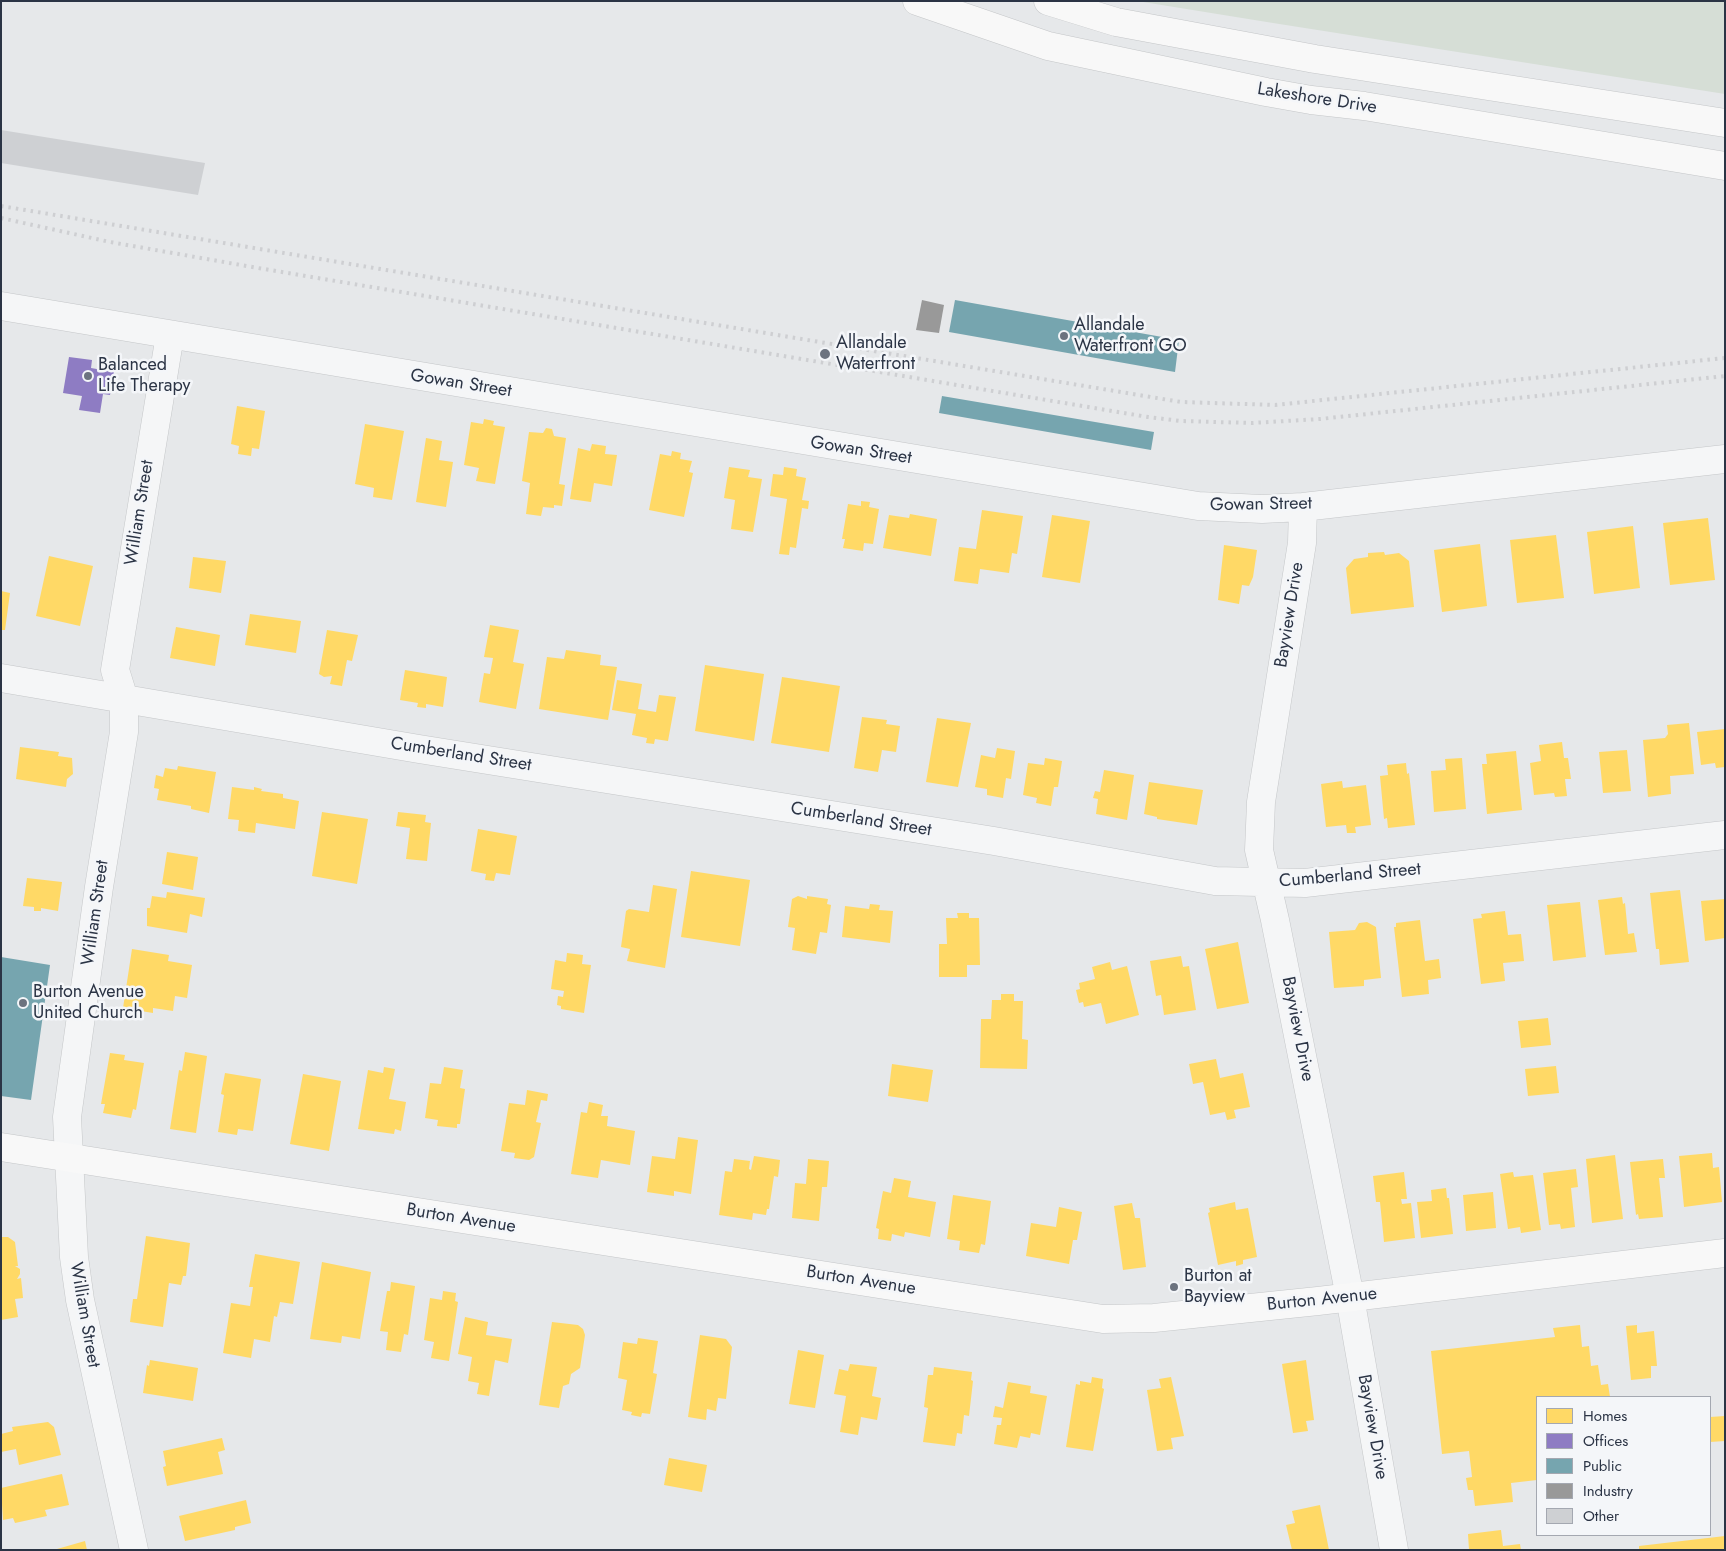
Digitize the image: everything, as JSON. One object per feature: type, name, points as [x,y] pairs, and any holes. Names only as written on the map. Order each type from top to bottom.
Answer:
[{"type":"main road","name":"Lakeshore Drive","points":[[916,1],[1048,46],[1266,92],[1364,106],[1725,166]]},
{"type":"main road","points":[[1048,1],[1116,22],[1315,59],[1725,124]]},
{"type":"main road","name":"Burton Avenue","points":[[1,1146],[1102,1319],[1154,1318],[1725,1253]]},
{"type":"street","name":"Gowan Street","points":[[1,306],[170,336],[1162,501],[1230,508],[1303,507],[1725,459]]},
{"type":"street","name":"William Street","points":[[134,1550],[80,1300],[74,1257],[67,1117],[99,887],[124,732],[124,698],[115,670],[170,336]]},
{"type":"street","name":"Bayview Drive","points":[[1303,507],[1302,542],[1261,802],[1259,850],[1350,1297],[1394,1550]]},
{"type":"street","name":"Cumberland Street","points":[[1,678],[994,842],[1215,881],[1305,883],[1725,835]]},
{"type":"shaded area","points":[[1137,1],[1725,1],[1725,94],[1273,23]]},
{"type":"building: Homes","points":[[237,406],[265,411],[259,449],[252,448],[251,456],[238,454],[239,446],[231,444]]},
{"type":"building: Homes","points":[[484,419],[494,421],[493,425],[505,427],[495,484],[476,481],[479,468],[464,465],[471,422],[483,424]]},
{"type":"building: Homes","points":[[365,424],[404,431],[392,500],[373,497],[374,488],[355,484]]},
{"type":"building: Homes","points":[[546,428],[552,429],[554,436],[566,438],[559,484],[565,485],[562,506],[554,505],[554,508],[543,507],[541,516],[526,514],[530,483],[522,481],[529,432],[543,433]]},
{"type":"building: Homes","points":[[426,438],[442,441],[439,460],[453,462],[446,507],[416,502]]},
{"type":"building: Homes","points":[[592,444],[606,446],[605,454],[617,455],[612,486],[594,483],[591,502],[570,499],[578,448],[590,451]]},
{"type":"building: Homes","points":[[672,451],[681,453],[680,459],[692,461],[689,472],[693,473],[684,517],[649,510],[660,454],[671,456]]},
{"type":"building: Homes","points":[[729,467],[750,470],[748,477],[762,479],[753,532],[731,529],[735,500],[724,498]]},
{"type":"building: Homes","points":[[784,467],[797,469],[796,476],[806,478],[802,500],[809,501],[808,509],[802,508],[796,548],[790,547],[789,555],[779,554],[787,499],[770,496],[773,474],[783,475]]},
{"type":"building: Homes","points":[[861,501],[870,502],[869,507],[879,509],[873,544],[864,543],[863,551],[843,548],[845,539],[842,539],[848,504],[861,506]]},
{"type":"building: Homes","points":[[982,510],[1023,516],[1017,554],[1012,553],[1009,573],[980,569],[978,584],[954,581],[959,547],[976,549]]},
{"type":"building: Homes","points":[[910,514],[937,519],[931,556],[883,548],[889,515],[909,518]]},
{"type":"building: Homes","points":[[1052,515],[1090,521],[1080,583],[1042,577]]},
{"type":"building: Homes","points":[[1708,518],[1715,580],[1670,585],[1663,523]]},
{"type":"building: Homes","points":[[1633,526],[1640,588],[1594,594],[1587,532]]},
{"type":"building: Homes","points":[[1556,535],[1564,598],[1517,603],[1510,540]]},
{"type":"building: Homes","points":[[1480,544],[1487,606],[1442,612],[1434,550]]},
{"type":"building: Homes","points":[[1224,545],[1257,550],[1253,577],[1249,586],[1242,585],[1239,604],[1218,600]]},
{"type":"building: Homes","points":[[1384,552],[1385,555],[1399,553],[1409,561],[1414,607],[1351,614],[1346,568],[1354,559],[1368,557],[1368,553]]},
{"type":"building: Homes","points":[[49,556],[93,566],[80,626],[36,616]]},
{"type":"building: Homes","points":[[193,557],[226,561],[221,593],[189,588]]},
{"type":"building: Homes","points":[[1,591],[10,593],[5,630],[1,630]]},
{"type":"building: Homes","points":[[250,614],[301,621],[296,653],[245,645]]},
{"type":"building: Homes","points":[[490,625],[519,630],[513,662],[524,664],[516,709],[479,702],[484,673],[490,674],[493,658],[484,657]]},
{"type":"building: Homes","points":[[176,627],[220,635],[215,666],[170,658]]},
{"type":"building: Homes","points":[[327,630],[358,635],[352,661],[347,660],[342,686],[330,684],[332,676],[324,677],[319,674]]},
{"type":"building: Homes","points":[[566,650],[601,655],[600,665],[617,667],[608,720],[539,709],[547,657],[564,659]]},
{"type":"building: Homes","points":[[705,665],[764,674],[754,741],[695,731]]},
{"type":"building: Homes","points":[[405,670],[447,677],[443,707],[426,704],[426,708],[417,707],[418,703],[400,700]]},
{"type":"building: Homes","points":[[782,677],[840,686],[829,752],[771,743]]},
{"type":"building: Homes","points":[[617,680],[642,684],[638,709],[656,712],[659,695],[676,697],[668,741],[655,739],[654,744],[646,743],[647,738],[632,735],[636,714],[612,710]]},
{"type":"building: Homes","points":[[862,717],[887,720],[886,724],[900,726],[896,752],[882,750],[878,772],[854,768]]},
{"type":"building: Homes","points":[[937,718],[971,723],[958,787],[926,782]]},
{"type":"building: Homes","points":[[1689,723],[1694,774],[1670,776],[1671,794],[1648,797],[1643,740],[1665,738],[1668,734],[1667,725]]},
{"type":"building: Homes","points":[[1725,729],[1725,767],[1716,768],[1715,763],[1701,765],[1697,732]]},
{"type":"building: Homes","points":[[1562,742],[1564,758],[1568,758],[1571,779],[1565,779],[1567,796],[1555,797],[1554,793],[1534,795],[1530,763],[1541,761],[1539,745]]},
{"type":"building: Homes","points":[[20,747],[59,752],[58,756],[72,758],[73,774],[67,779],[66,787],[16,779]]},
{"type":"building: Homes","points":[[997,748],[1015,751],[1011,779],[1006,778],[1003,798],[987,795],[987,789],[975,787],[981,755],[995,758]]},
{"type":"building: Homes","points":[[1627,750],[1631,791],[1603,793],[1599,752]]},
{"type":"building: Homes","points":[[1516,751],[1522,810],[1487,814],[1482,764],[1487,764],[1486,754]]},
{"type":"building: Homes","points":[[1045,758],[1062,761],[1058,787],[1054,787],[1051,806],[1036,803],[1037,798],[1023,795],[1028,763],[1044,765]]},
{"type":"building: Homes","points":[[1462,758],[1466,809],[1434,812],[1431,771],[1446,770],[1445,759]]},
{"type":"building: Homes","points":[[1406,763],[1407,774],[1409,773],[1415,825],[1388,828],[1387,818],[1384,819],[1380,776],[1388,775],[1387,765]]},
{"type":"building: Homes","points":[[178,766],[216,772],[209,813],[191,809],[191,806],[157,800],[159,789],[154,788],[156,775],[163,777],[165,768],[177,770]]},
{"type":"building: Homes","points":[[1104,770],[1134,775],[1127,820],[1096,814],[1098,799],[1093,798],[1095,791],[1100,792]]},
{"type":"building: Homes","points":[[1342,781],[1343,788],[1366,785],[1371,825],[1355,827],[1356,833],[1347,833],[1346,825],[1326,827],[1321,784]]},
{"type":"building: Homes","points":[[1149,782],[1203,790],[1197,825],[1157,819],[1157,817],[1144,814]]},
{"type":"building: Homes","points":[[232,787],[254,790],[254,787],[262,789],[261,791],[283,794],[283,798],[299,801],[295,829],[256,823],[255,833],[238,831],[239,820],[228,819]]},
{"type":"building: Homes","points":[[322,812],[368,819],[357,884],[312,876]]},
{"type":"building: Homes","points":[[398,812],[426,815],[425,822],[431,823],[427,861],[406,859],[410,828],[396,826]]},
{"type":"building: Homes","points":[[478,829],[517,836],[510,875],[496,873],[494,881],[485,880],[486,874],[471,871]]},
{"type":"building: Homes","points":[[167,852],[198,857],[193,890],[162,884]]},
{"type":"building: Homes","points":[[691,871],[750,880],[740,946],[681,937]]},
{"type":"building: Homes","points":[[27,878],[62,882],[58,911],[41,908],[41,911],[34,911],[34,907],[23,906]]},
{"type":"building: Homes","points":[[653,885],[677,889],[665,968],[627,961],[630,949],[621,947],[626,911],[629,909],[649,912]]},
{"type":"building: Homes","points":[[1680,890],[1689,962],[1660,965],[1659,949],[1656,949],[1650,893]]},
{"type":"building: Homes","points":[[167,892],[205,898],[202,917],[190,914],[187,933],[147,926],[147,908],[150,908],[152,896],[166,898]]},
{"type":"building: Homes","points":[[798,896],[807,899],[807,896],[828,899],[827,904],[831,905],[827,933],[820,932],[816,954],[792,950],[795,928],[788,927],[792,899]]},
{"type":"building: Homes","points":[[1622,897],[1623,904],[1625,903],[1628,934],[1634,933],[1637,952],[1605,955],[1598,900]]},
{"type":"building: Homes","points":[[1725,899],[1725,938],[1705,941],[1701,901]]},
{"type":"building: Homes","points":[[1580,902],[1586,957],[1553,961],[1547,905]]},
{"type":"building: Homes","points":[[870,904],[880,905],[879,910],[893,911],[890,943],[842,937],[845,906],[869,909]]},
{"type":"building: Homes","points":[[1505,911],[1508,935],[1521,934],[1524,961],[1503,963],[1505,981],[1481,984],[1473,919],[1482,918],[1481,914]]},
{"type":"building: Homes","points":[[957,913],[969,913],[969,918],[979,918],[980,965],[967,965],[967,977],[939,977],[939,944],[947,944],[946,918],[958,918]]},
{"type":"building: Homes","points":[[1420,920],[1425,961],[1439,959],[1441,978],[1428,980],[1429,994],[1402,997],[1394,927],[1396,927],[1396,923]]},
{"type":"building: Homes","points":[[1367,922],[1376,927],[1381,978],[1364,980],[1364,986],[1334,988],[1329,932],[1355,930],[1359,923]]},
{"type":"building: Homes","points":[[1238,942],[1249,1003],[1217,1009],[1205,949]]},
{"type":"building: Homes","points":[[132,949],[169,955],[168,961],[192,965],[187,998],[175,996],[173,1011],[153,1008],[153,1013],[123,1008]]},
{"type":"building: Homes","points":[[567,953],[583,955],[582,964],[591,965],[584,1013],[561,1009],[561,1006],[557,1005],[558,996],[563,997],[564,991],[551,989],[555,960],[566,962]]},
{"type":"building: Homes","points":[[1181,956],[1183,967],[1189,966],[1196,1010],[1164,1015],[1161,995],[1156,996],[1150,961]]},
{"type":"building: Homes","points":[[1110,962],[1112,970],[1127,966],[1139,1015],[1106,1024],[1101,1003],[1084,1007],[1083,1002],[1079,1003],[1076,990],[1080,989],[1079,983],[1095,979],[1092,967]]},
{"type":"building: Homes","points":[[1001,994],[1014,994],[1014,1001],[1023,1001],[1022,1039],[1028,1040],[1027,1069],[980,1068],[981,1019],[991,1019],[992,1000],[1001,1000]]},
{"type":"building: Homes","points":[[1548,1018],[1551,1045],[1521,1048],[1518,1021]]},
{"type":"building: Homes","points":[[185,1052],[207,1056],[196,1133],[170,1129],[179,1070],[182,1071]]},
{"type":"building: Homes","points":[[110,1053],[125,1055],[124,1060],[144,1063],[136,1110],[133,1109],[131,1118],[103,1113],[105,1104],[101,1104]]},
{"type":"building: Homes","points":[[1216,1059],[1220,1078],[1243,1073],[1250,1107],[1234,1110],[1236,1118],[1227,1120],[1225,1112],[1210,1115],[1203,1082],[1193,1084],[1189,1064]]},
{"type":"building: Homes","points":[[892,1064],[933,1070],[928,1102],[888,1096]]},
{"type":"building: Homes","points":[[1556,1066],[1559,1093],[1528,1096],[1525,1069]]},
{"type":"building: Homes","points":[[384,1067],[395,1069],[389,1099],[406,1102],[401,1131],[395,1129],[394,1134],[358,1129],[368,1070],[383,1073]]},
{"type":"building: Homes","points":[[444,1067],[463,1070],[460,1088],[465,1089],[460,1124],[457,1124],[457,1128],[437,1126],[438,1120],[425,1118],[430,1083],[441,1084]]},
{"type":"building: Homes","points":[[225,1073],[261,1079],[253,1131],[238,1129],[237,1135],[218,1132],[224,1095],[221,1094]]},
{"type":"building: Homes","points":[[303,1074],[341,1081],[329,1151],[290,1144]]},
{"type":"building: Homes","points":[[527,1090],[548,1094],[547,1101],[541,1100],[536,1122],[541,1123],[534,1157],[529,1160],[514,1158],[515,1153],[501,1151],[509,1103],[525,1105]]},
{"type":"building: Homes","points":[[589,1102],[603,1105],[601,1116],[608,1116],[607,1126],[635,1131],[630,1165],[601,1160],[598,1178],[571,1174],[581,1112],[587,1113]]},
{"type":"building: Homes","points":[[678,1137],[698,1140],[691,1194],[674,1191],[674,1196],[647,1192],[652,1156],[675,1159]]},
{"type":"building: Homes","points":[[1712,1153],[1713,1168],[1719,1167],[1722,1202],[1684,1207],[1679,1156]]},
{"type":"building: Homes","points":[[1615,1155],[1623,1219],[1592,1223],[1586,1159]]},
{"type":"building: Homes","points":[[754,1156],[780,1160],[778,1177],[774,1176],[769,1209],[767,1209],[766,1215],[753,1213],[752,1220],[719,1215],[725,1171],[732,1172],[734,1159],[750,1161],[749,1169],[751,1170]]},
{"type":"building: Homes","points":[[808,1159],[829,1161],[827,1187],[822,1187],[819,1221],[792,1218],[795,1183],[806,1184]]},
{"type":"building: Homes","points":[[1663,1159],[1665,1178],[1659,1178],[1663,1217],[1639,1219],[1638,1214],[1636,1215],[1630,1162]]},
{"type":"building: Homes","points":[[1576,1169],[1578,1187],[1571,1188],[1575,1227],[1561,1229],[1560,1224],[1549,1225],[1543,1173]]},
{"type":"building: Homes","points":[[1404,1172],[1407,1199],[1401,1199],[1402,1204],[1411,1203],[1415,1238],[1384,1242],[1380,1202],[1376,1202],[1373,1176]]},
{"type":"building: Homes","points":[[1513,1172],[1514,1177],[1533,1175],[1541,1230],[1521,1233],[1520,1227],[1508,1229],[1500,1174]]},
{"type":"building: Homes","points":[[894,1178],[911,1181],[908,1197],[936,1202],[930,1237],[905,1232],[904,1237],[892,1234],[891,1241],[878,1239],[879,1229],[876,1228],[883,1191],[891,1193]]},
{"type":"building: Homes","points":[[1446,1188],[1453,1234],[1421,1238],[1417,1202],[1432,1201],[1431,1190]]},
{"type":"building: Homes","points":[[1493,1192],[1496,1228],[1466,1231],[1463,1195]]},
{"type":"building: Homes","points":[[953,1195],[991,1201],[985,1245],[981,1244],[979,1253],[959,1250],[960,1241],[947,1239]]},
{"type":"building: Homes","points":[[1235,1202],[1236,1210],[1248,1208],[1257,1257],[1243,1260],[1243,1264],[1236,1266],[1236,1261],[1218,1265],[1208,1213],[1210,1212],[1209,1208]]},
{"type":"building: Homes","points":[[1132,1203],[1135,1218],[1140,1218],[1146,1267],[1123,1270],[1114,1206]]},
{"type":"building: Homes","points":[[1059,1207],[1082,1212],[1077,1240],[1073,1240],[1069,1264],[1026,1256],[1031,1223],[1056,1227]]},
{"type":"building: Homes","points":[[146,1236],[190,1243],[186,1276],[183,1276],[181,1285],[169,1283],[163,1327],[130,1322],[133,1299],[137,1299]]},
{"type":"building: Homes","points":[[1,1237],[8,1237],[15,1242],[18,1266],[15,1266],[20,1269],[17,1279],[21,1278],[23,1298],[15,1299],[18,1317],[1,1320]]},
{"type":"building: Homes","points":[[255,1254],[300,1262],[293,1304],[280,1302],[277,1317],[274,1316],[270,1342],[254,1339],[251,1358],[223,1353],[231,1303],[250,1306],[253,1287],[249,1287]]},
{"type":"building: Homes","points":[[322,1262],[371,1272],[360,1339],[342,1336],[341,1343],[310,1339]]},
{"type":"building: Homes","points":[[391,1282],[415,1286],[408,1335],[404,1334],[401,1352],[386,1350],[388,1332],[380,1331],[387,1291],[390,1291]]},
{"type":"building: Homes","points":[[443,1291],[456,1293],[455,1301],[458,1302],[449,1361],[431,1358],[434,1342],[424,1340],[430,1298],[442,1300]]},
{"type":"building: Homes","points":[[465,1317],[488,1322],[486,1335],[512,1339],[508,1363],[495,1360],[489,1396],[477,1394],[479,1383],[468,1381],[472,1357],[458,1354]]},
{"type":"building: Homes","points":[[552,1322],[578,1325],[583,1329],[585,1335],[580,1368],[571,1374],[569,1384],[563,1386],[559,1408],[539,1405]]},
{"type":"building: Homes","points":[[1580,1325],[1582,1347],[1589,1346],[1591,1366],[1598,1365],[1601,1385],[1608,1384],[1610,1396],[1536,1396],[1536,1480],[1511,1483],[1513,1502],[1475,1506],[1473,1490],[1468,1490],[1466,1478],[1472,1477],[1469,1451],[1442,1454],[1431,1351],[1555,1337],[1553,1328]]},
{"type":"building: Homes","points":[[1637,1325],[1637,1333],[1654,1331],[1657,1366],[1651,1366],[1651,1378],[1631,1380],[1626,1326]]},
{"type":"building: Homes","points":[[700,1335],[726,1339],[732,1347],[726,1399],[718,1398],[716,1411],[707,1409],[706,1420],[688,1417]]},
{"type":"building: Homes","points":[[638,1338],[658,1341],[653,1373],[657,1374],[650,1414],[642,1413],[641,1417],[631,1415],[632,1412],[622,1410],[627,1380],[618,1378],[623,1342],[637,1344]]},
{"type":"building: Homes","points":[[798,1350],[824,1355],[815,1408],[789,1404]]},
{"type":"building: Homes","points":[[150,1360],[198,1368],[193,1401],[143,1393],[147,1365],[149,1366]]},
{"type":"building: Homes","points":[[1306,1360],[1314,1420],[1306,1421],[1308,1431],[1293,1433],[1282,1364]]},
{"type":"building: Homes","points":[[850,1364],[877,1367],[872,1396],[881,1398],[877,1420],[861,1417],[858,1435],[840,1432],[846,1396],[834,1394],[839,1369],[848,1371]]},
{"type":"building: Homes","points":[[934,1367],[972,1372],[971,1380],[973,1381],[969,1416],[964,1415],[962,1434],[957,1433],[955,1446],[923,1442],[928,1408],[924,1407],[928,1375],[933,1375]]},
{"type":"building: Homes","points":[[1092,1377],[1103,1379],[1102,1388],[1104,1389],[1093,1451],[1066,1447],[1076,1384],[1080,1385],[1080,1381],[1091,1383]]},
{"type":"building: Homes","points":[[1171,1377],[1184,1436],[1171,1438],[1173,1449],[1157,1451],[1147,1390],[1161,1388],[1159,1379]]},
{"type":"building: Homes","points":[[1008,1382],[1031,1386],[1030,1393],[1047,1396],[1040,1435],[1031,1433],[1030,1438],[1020,1436],[1017,1448],[994,1444],[997,1425],[1001,1425],[1002,1418],[993,1417],[995,1406],[1003,1408]]},
{"type":"building: Homes","points":[[1725,1416],[1725,1441],[1711,1442],[1711,1417]]},
{"type":"building: Homes","points":[[48,1422],[54,1427],[61,1455],[19,1465],[16,1449],[1,1452],[1,1434],[13,1431],[12,1427]]},
{"type":"building: Homes","points":[[222,1438],[225,1450],[218,1452],[223,1474],[167,1486],[163,1467],[166,1466],[163,1451]]},
{"type":"building: Homes","points":[[669,1458],[707,1465],[702,1492],[664,1485]]},
{"type":"building: Homes","points":[[62,1474],[69,1505],[45,1510],[47,1516],[15,1523],[13,1518],[3,1520],[1,1488]]},
{"type":"building: Homes","points":[[246,1500],[251,1523],[235,1527],[235,1530],[185,1541],[179,1516]]},
{"type":"building: Homes","points":[[1320,1505],[1329,1550],[1292,1550],[1286,1525],[1295,1523],[1292,1511]]},
{"type":"building: Homes","points":[[1501,1530],[1503,1546],[1520,1544],[1521,1550],[1469,1550],[1468,1534]]},
{"type":"building: Homes","points":[[1725,1536],[1725,1550],[1639,1550],[1639,1546]]},
{"type":"building: Homes","points":[[85,1541],[87,1550],[57,1550],[57,1549]]},
{"type":"building: Offices","points":[[69,357],[92,360],[91,368],[114,372],[110,395],[103,394],[100,413],[79,410],[82,396],[63,393]]},
{"type":"building: Public","name":"Allandale Waterfront GO","points":[[955,300],[1179,340],[1175,372],[949,332]]},
{"type":"building: Public","points":[[942,396],[1154,432],[1151,450],[939,413]]},
{"type":"building: Public","name":"Burton Avenue United Church","points":[[1,957],[50,965],[31,1100],[1,1096]]},
{"type":"building: Industry","points":[[922,300],[944,305],[939,333],[916,330]]},
{"type":"building: Other","points":[[1,130],[205,163],[198,195],[1,163]]},
{"type":"railway","points":[[1,206],[1181,402],[1275,405],[1725,358]]},
{"type":"railway","points":[[1,218],[110,242],[258,268],[1181,421],[1252,423],[1320,419],[1725,376]]},
{"type":"place","name":"Allandale Waterfront GO","points":[[1064,336]]},
{"type":"place","name":"Allandale Waterfront","points":[[825,354]]},
{"type":"place","name":"Balanced Life Therapy","points":[[88,376]]},
{"type":"place","name":"Burton Avenue United Church","points":[[23,1003]]},
{"type":"place","name":"Burton at Bayview","points":[[1174,1287]]}]
